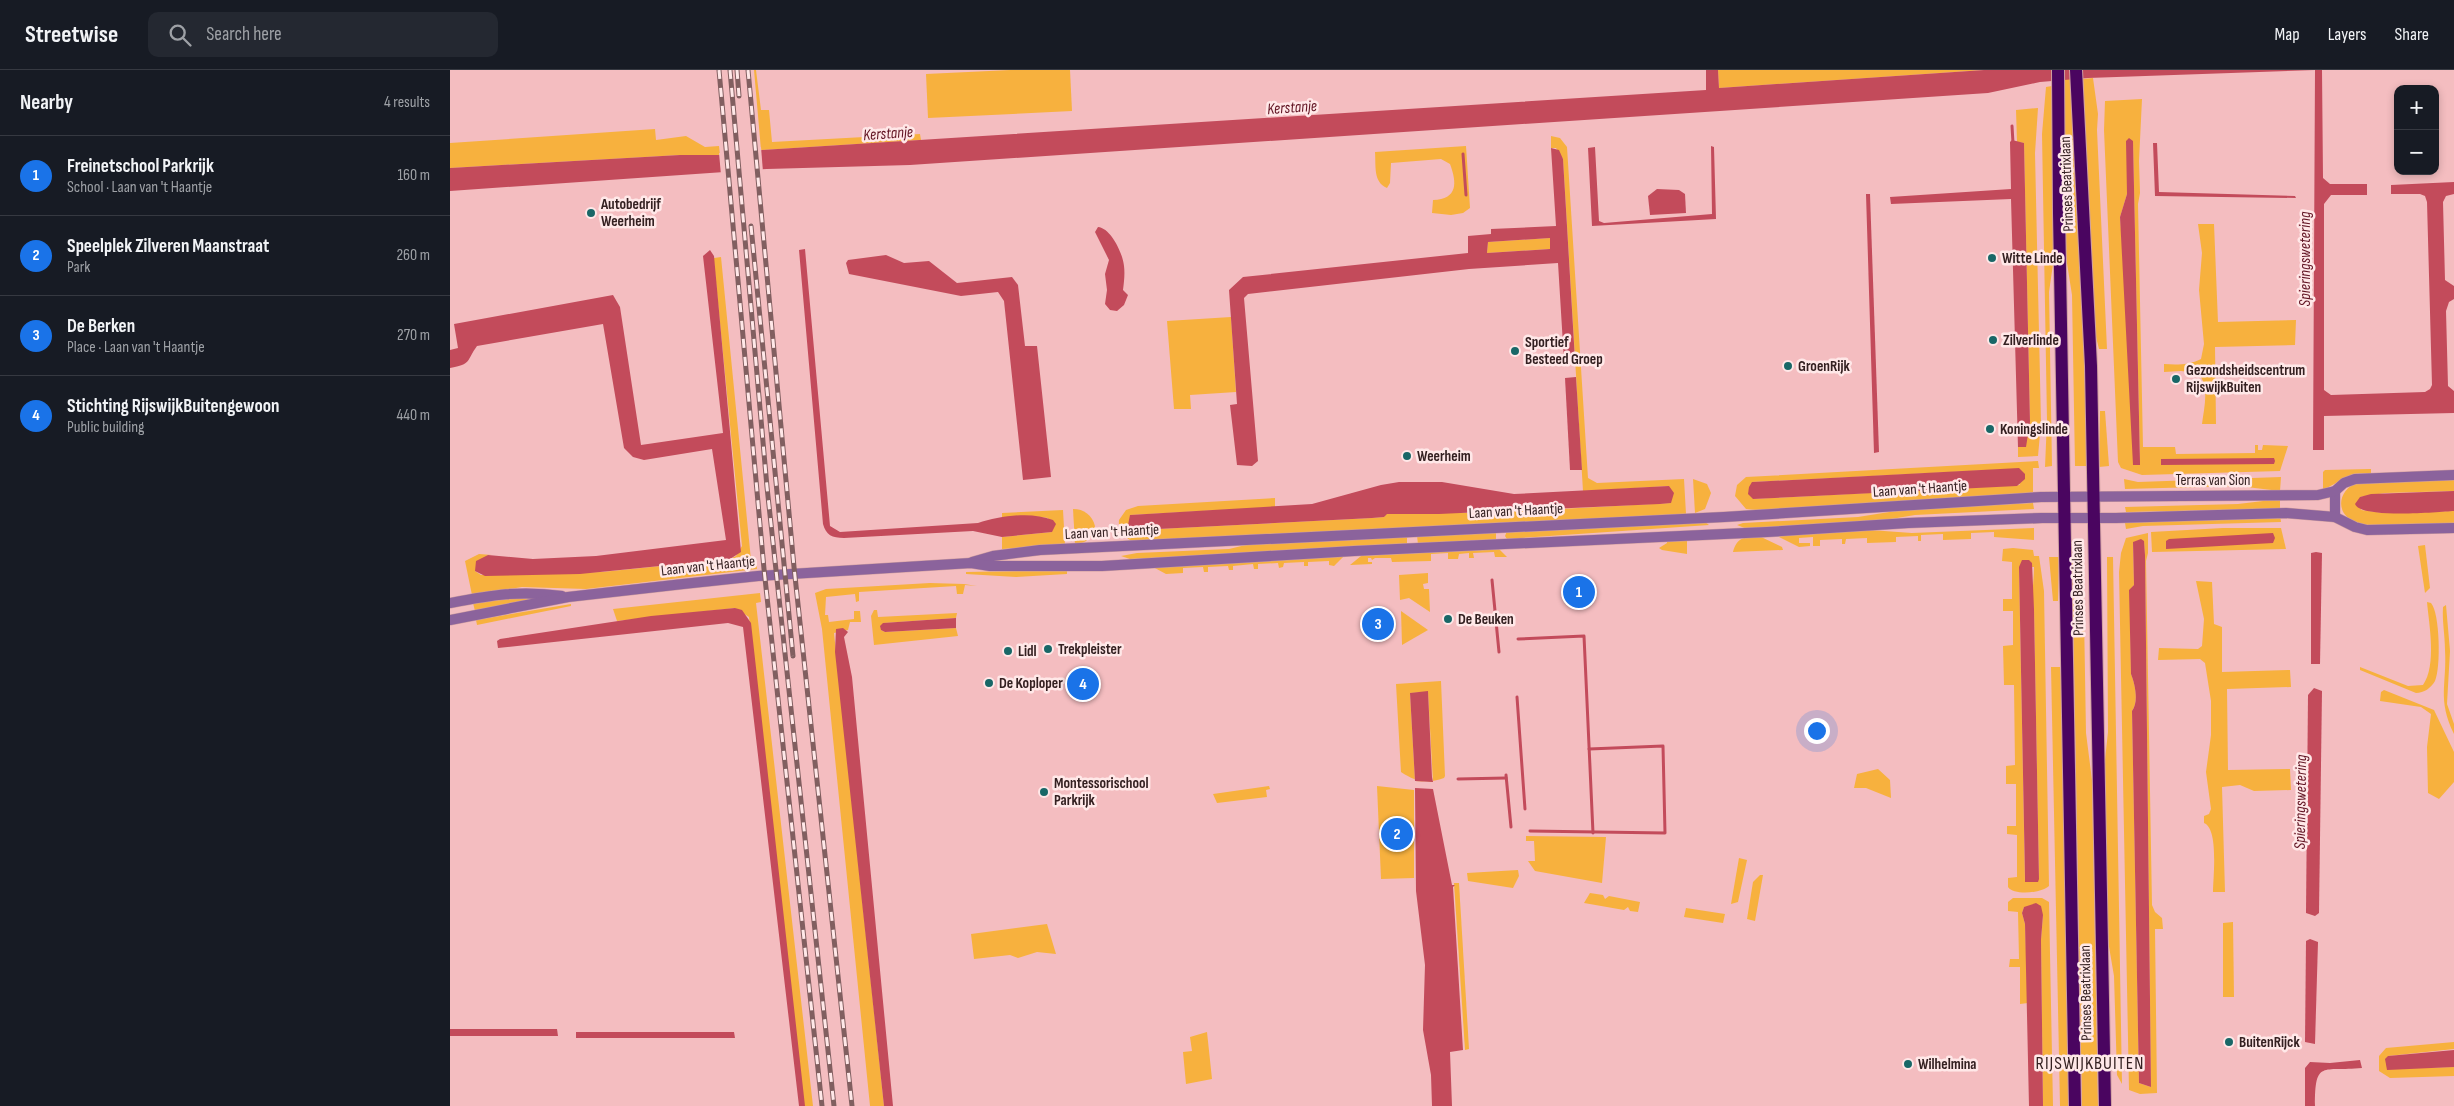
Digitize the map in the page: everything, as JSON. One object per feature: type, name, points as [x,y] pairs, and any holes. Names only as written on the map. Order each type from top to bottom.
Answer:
[{"type":"main road","name":"Prinses Beatrixlaan","points":[[2077,74],[2090,366],[2105,1106]]},
{"type":"main road","name":"Prinses Beatrixlaan","points":[[2059,75],[2058,213],[2065,518],[2074,1106]]},
{"type":"street","name":"Terras van Sion","points":[[2064,498],[2318,495],[2334,491],[2355,479],[2454,475]]},
{"type":"street","points":[[2334,491],[2335,517]]},
{"type":"street","name":"Laan van 't Haantje","points":[[971,563],[993,556],[1072,548],[1724,517],[1988,500],[2064,498]]},
{"type":"street","points":[[2092,518],[2286,512],[2335,517],[2355,528],[2367,530],[2454,528]]},
{"type":"street","name":"Laan van 't Haantje","points":[[450,620],[568,597],[758,576],[971,563],[990,566],[1102,566],[1354,551],[1767,532],[1908,523],[2092,518]]},
{"type":"street","name":"Laan van 't Haantje","points":[[450,603],[510,592],[534,592],[568,597]]},
{"type":"shaded area","points":[[754,70],[756,70],[761,110],[769,110],[772,142],[920,134],[921,140],[761,150]]},
{"type":"shaded area","points":[[1010,70],[1070,70],[1072,111],[928,118],[926,74]]},
{"type":"shaded area","points":[[1706,70],[1718,70],[1719,88],[1984,70],[2315,70],[2088,78],[2040,82],[1988,93],[910,165],[767,169],[450,191],[450,168],[680,155],[720,155],[762,150],[1706,90]]},
{"type":"shaded area","points":[[1718,70],[1984,70],[1719,88]]},
{"type":"shaded area","points":[[2063,70],[2071,70],[2081,245],[2087,466],[2075,466],[2072,295],[2066,257]]},
{"type":"shaded area","points":[[2315,70],[2322,70],[2323,178],[2330,184],[2367,184],[2367,195],[2331,195],[2324,204],[2324,390],[2331,395],[2425,392],[2430,389],[2432,385],[2427,202],[2425,196],[2420,194],[2391,194],[2391,185],[2454,182],[2454,194],[2446,196],[2443,202],[2445,280],[2454,286],[2454,299],[2449,302],[2446,311],[2448,386],[2454,391],[2454,413],[2324,416],[2324,450],[2313,450]]},
{"type":"shaded area","points":[[2093,78],[2098,114],[2097,130],[2107,349],[2099,349],[2096,337],[2083,79]]},
{"type":"shaded area","points":[[2052,86],[2054,257],[2049,292],[2052,466],[2045,467],[2047,420],[2042,134],[2046,87]]},
{"type":"shaded area","points":[[2142,99],[2139,161],[2140,193],[2138,204],[2143,447],[2175,447],[2176,454],[2255,453],[2255,445],[2258,445],[2258,450],[2262,450],[2263,445],[2288,446],[2280,471],[2142,475],[2121,468],[2118,462],[2104,130],[2105,101]],"holes":[[[2133,141],[2140,463],[2120,217],[2127,194]]]},
{"type":"shaded area","points":[[2038,108],[2035,153],[2041,423],[2038,456],[2018,457],[2018,447],[2020,447],[2028,433],[2030,422],[2024,143],[2017,142],[2016,110]]},
{"type":"shaded area","points":[[655,129],[656,140],[686,136],[705,147],[719,146],[720,155],[680,155],[450,168],[450,143]]},
{"type":"shaded area","points":[[1551,136],[1560,138],[1567,147],[1588,478],[1597,483],[1684,479],[1686,514],[1132,541],[1123,535],[1119,527],[1119,520],[1126,510],[1138,506],[1275,498],[1275,507],[1130,515],[1138,530],[1372,518],[1384,517],[1387,513],[1486,513],[1671,503],[1669,486],[1583,491],[1563,159],[1556,148],[1551,148]]},
{"type":"shaded area","points":[[2129,138],[2133,141],[2140,465],[2133,465],[2120,217],[2127,194],[2126,141]]},
{"type":"shaded area","points":[[2012,140],[2024,143],[2030,422],[2026,447],[2018,447],[2011,199],[1891,204],[1890,197],[2011,189],[2010,142]]},
{"type":"shaded area","points":[[2153,143],[2157,143],[2159,192],[2295,196],[2296,198],[2155,196]]},
{"type":"shaded area","points":[[1466,146],[1470,208],[1463,213],[1451,215],[1432,213],[1433,200],[1447,197],[1454,189],[1454,178],[1450,164],[1441,159],[1391,163],[1390,183],[1387,188],[1377,178],[1375,152]]},
{"type":"shaded area","points":[[1711,146],[1714,147],[1716,219],[1592,226],[1588,148],[1595,147],[1599,221],[1604,223],[1712,214]]},
{"type":"shaded area","points":[[1551,148],[1559,150],[1563,159],[1575,360],[1564,361],[1558,263],[1469,269],[1248,294],[1244,298],[1258,461],[1252,466],[1237,465],[1230,405],[1237,404],[1229,290],[1243,277],[1468,253],[1468,236],[1491,234],[1491,229],[1556,226]],"holes":[[[1550,238],[1550,249],[1487,253],[1488,242]]]},
{"type":"shaded area","points":[[1657,189],[1679,190],[1685,194],[1686,213],[1650,215],[1648,196]]},
{"type":"shaded area","points":[[1866,194],[1870,194],[1879,452],[1874,453]]},
{"type":"shaded area","points":[[2198,224],[2214,224],[2218,322],[2296,320],[2295,345],[2215,347],[2216,424],[2202,424],[2205,391],[2202,378],[2198,373],[2164,372],[2164,364],[2183,364],[2201,359],[2204,344],[2199,290],[2202,253]]},
{"type":"shaded area","points":[[1098,227],[1103,228],[1112,237],[1123,261],[1123,290],[1128,295],[1124,305],[1117,311],[1110,310],[1105,304],[1107,290],[1105,274],[1109,260],[1095,232]]},
{"type":"shaded area","points":[[1550,238],[1550,249],[1487,253],[1488,242]]},
{"type":"shaded area","points":[[805,249],[830,526],[840,532],[978,523],[996,518],[1025,515],[1053,520],[1056,524],[1052,532],[1002,537],[973,531],[844,538],[833,536],[826,531],[823,524],[799,250]]},
{"type":"shaded area","points":[[710,250],[714,256],[741,552],[730,559],[580,574],[485,576],[475,571],[476,561],[488,555],[533,559],[596,556],[726,540],[712,449],[644,460],[633,457],[624,448],[603,324],[477,346],[465,363],[450,368],[450,350],[458,348],[454,324],[613,295],[620,307],[641,445],[723,433],[703,256]]},
{"type":"shaded area","points":[[886,255],[904,263],[929,261],[957,283],[1012,277],[1018,285],[1025,346],[1037,346],[1051,477],[1023,480],[1004,301],[998,292],[961,296],[849,274],[846,263],[848,260]]},
{"type":"shaded area","points":[[721,257],[751,560],[756,559],[757,569],[586,589],[522,587],[472,595],[465,561],[479,554],[492,555],[488,555],[475,571],[481,575],[602,572],[730,559],[736,556],[742,546],[714,262],[714,258]]},
{"type":"shaded area","points":[[1231,317],[1236,392],[1190,395],[1191,409],[1174,409],[1167,321]]},
{"type":"shaded area","points":[[1576,377],[1582,470],[1570,470],[1565,378]]},
{"type":"shaded area","points":[[2100,411],[2105,411],[2109,466],[2099,467]]},
{"type":"shaded area","points":[[2274,458],[2274,464],[2161,465],[2161,459]]},
{"type":"shaded area","points":[[2038,461],[2039,468],[2033,468],[2033,492],[2028,495],[1756,510],[1746,509],[1735,496],[1737,485],[1746,477]],"holes":[[[2011,469],[2020,485],[1753,499],[1752,482]]]},
{"type":"shaded area","points":[[2019,468],[2025,474],[2025,479],[2017,486],[1753,499],[1748,494],[1752,482]]},
{"type":"shaded area","points":[[2371,469],[2371,473],[2353,474],[2323,490],[2323,472],[2325,470]]},
{"type":"shaded area","points":[[2281,477],[2280,491],[2238,486],[2125,489],[2124,479],[2138,482]]},
{"type":"shaded area","points":[[1693,479],[1707,484],[1711,493],[1705,509],[1695,513]]},
{"type":"shaded area","points":[[2454,479],[2454,491],[2385,493],[2360,497],[2361,510],[2384,513],[2454,511],[2454,525],[2394,528],[2370,526],[2350,520],[2342,509],[2342,497],[2345,491],[2358,482]]},
{"type":"shaded area","points":[[1399,482],[1442,482],[1514,494],[1669,486],[1674,493],[1671,503],[1660,504],[1439,514],[1387,514],[1384,517],[1372,518],[1138,530],[1130,528],[1128,525],[1130,515],[1312,504],[1381,485]]},
{"type":"shaded area","points":[[2454,491],[2454,511],[2384,513],[2360,509],[2355,504],[2360,497],[2371,494]]},
{"type":"shaded area","points":[[2280,499],[2280,509],[2126,512],[2125,507],[2238,504]]},
{"type":"shaded area","points":[[2033,503],[2034,509],[1915,515],[1873,522],[1747,529],[1737,525],[1743,523],[1858,517],[1908,509]]},
{"type":"shaded area","points":[[1073,509],[1087,513],[1095,526],[1093,533],[1088,539],[1079,544],[1075,544]]},
{"type":"shaded area","points":[[1063,510],[1065,545],[1002,549],[1002,537],[1052,532],[1048,518],[1032,516],[1002,518],[1002,513]]},
{"type":"shaded area","points":[[2280,515],[2281,522],[2143,526],[2126,529],[2125,523],[2137,520]]},
{"type":"shaded area","points":[[1705,522],[1709,525],[1507,539],[1505,536],[1507,531]]},
{"type":"shaded area","points":[[2034,528],[2034,540],[1994,537],[1994,532],[1971,533],[1971,539],[1943,540],[1943,534],[1921,535],[1921,541],[1918,541],[1918,536],[1896,537],[1896,542],[1867,543],[1867,538],[1846,539],[1845,544],[1842,544],[1842,539],[1820,540],[1820,546],[1813,546],[1813,537],[1799,538],[1799,543],[1810,543],[1810,546],[1799,547],[1779,537],[1780,535],[1870,530],[1912,533]]},
{"type":"shaded area","points":[[2223,528],[2281,528],[2286,549],[2152,552],[2151,532]]},
{"type":"shaded area","points":[[1496,531],[1496,541],[1418,545],[1417,535]]},
{"type":"shaded area","points":[[2148,533],[2146,561],[2152,905],[2155,912],[2162,918],[2163,929],[2155,929],[2157,1093],[2140,1094],[2129,1090],[2119,572],[2121,553],[2126,538]],"holes":[[[2133,542],[2144,542],[2145,555],[2151,1087],[2139,1083],[2132,711],[2136,698],[2131,674],[2130,590],[2134,585]]]},
{"type":"shaded area","points":[[2273,533],[2275,538],[2273,543],[2166,549],[2166,541],[2169,539]]},
{"type":"shaded area","points":[[1407,536],[1407,546],[1130,559],[1121,556],[1137,553],[1229,549],[1254,543]]},
{"type":"shaded area","points":[[1759,536],[1782,547],[1783,550],[1733,552],[1737,543],[1742,539]]},
{"type":"shaded area","points":[[2141,539],[2144,541],[2145,555],[2151,1087],[2139,1083],[2132,711],[2136,698],[2131,674],[2129,590],[2134,585],[2133,542]]},
{"type":"shaded area","points":[[1667,540],[1687,540],[1687,554],[1659,548],[1667,543]]},
{"type":"shaded area","points":[[2425,545],[2430,588],[2425,593],[2418,546]]},
{"type":"shaded area","points":[[1499,549],[1507,557],[1495,557],[1494,552],[1473,553],[1474,558],[1469,558],[1469,553],[1459,554],[1458,559],[1448,559],[1448,553],[1431,554],[1431,561],[1392,562],[1391,558],[1375,558],[1372,560],[1368,558],[1368,562],[1372,562],[1372,564],[1350,565],[1361,556]]},
{"type":"shaded area","points":[[2003,549],[2033,550],[2034,556],[2039,556],[2044,591],[2049,886],[2028,892],[2016,892],[2008,887],[2008,878],[2017,877],[2017,835],[2007,834],[2007,826],[2016,826],[2016,784],[2006,784],[2006,766],[2015,765],[2014,685],[2004,685],[2003,646],[2013,645],[2013,611],[2003,611],[2003,599],[2012,599],[2012,562],[2002,561]],"holes":[[[2019,567],[2034,567],[2033,599],[2039,879],[2025,882]]]},
{"type":"shaded area","points":[[2311,553],[2322,553],[2320,664],[2311,664]]},
{"type":"shaded area","points":[[1344,556],[1334,566],[1329,565],[1329,561],[1308,562],[1308,566],[1304,566],[1304,562],[1284,563],[1283,567],[1279,568],[1278,563],[1258,564],[1258,569],[1254,569],[1253,564],[1233,566],[1233,570],[1229,570],[1228,566],[1208,567],[1208,572],[1204,572],[1203,567],[1183,568],[1183,573],[1166,574],[1153,567]]},
{"type":"shaded area","points":[[2049,557],[2059,557],[2058,601],[2053,601]]},
{"type":"shaded area","points":[[2072,557],[2083,557],[2086,733],[2092,780],[2098,1106],[2082,1106]]},
{"type":"shaded area","points":[[2107,557],[2113,557],[2122,1084],[2117,1075],[2114,976],[2107,935],[2104,769],[2108,732]]},
{"type":"shaded area","points":[[2022,560],[2029,560],[2032,563],[2038,882],[2025,882],[2019,567]]},
{"type":"shaded area","points":[[1067,570],[1067,574],[1016,577],[966,574],[966,572]]},
{"type":"shaded area","points":[[1428,573],[1428,583],[1423,584],[1424,589],[1429,589],[1430,612],[1409,598],[1400,600],[1399,575]]},
{"type":"shaded area","points":[[2196,581],[2212,582],[2214,624],[2222,627],[2222,672],[2290,670],[2291,687],[2227,689],[2228,770],[2290,769],[2291,790],[2254,791],[2240,785],[2222,787],[2225,892],[2213,892],[2212,834],[2209,827],[2204,823],[2204,816],[2209,814],[2211,809],[2206,772],[2211,735],[2211,701],[2205,663],[2200,659],[2158,660],[2159,648],[2198,649],[2202,646],[2204,619]]},
{"type":"shaded area","points":[[930,583],[964,584],[977,586],[965,585],[963,594],[957,594],[956,586],[859,592],[859,601],[856,602],[855,594],[826,597],[825,615],[828,615],[829,622],[854,619],[854,611],[860,611],[861,622],[850,622],[848,630],[834,633],[884,1106],[870,1106],[822,629],[815,593],[826,589]]},
{"type":"shaded area","points":[[760,593],[761,602],[756,603],[813,1106],[804,1106],[749,617],[735,608],[617,621],[613,609]]},
{"type":"shaded area","points":[[550,596],[475,611],[473,603],[508,597]]},
{"type":"shaded area","points":[[2427,602],[2431,603],[2434,609],[2439,641],[2437,674],[2431,686],[2424,691],[2416,693],[2360,670],[2360,667],[2408,686],[2423,685],[2430,667],[2431,656]]},
{"type":"shaded area","points":[[571,604],[571,606],[477,625],[476,620]]},
{"type":"shaded area","points":[[2446,605],[2450,651],[2447,704],[2454,724],[2454,734],[2444,701],[2445,644],[2443,607]]},
{"type":"shaded area","points":[[735,608],[742,610],[751,623],[805,1106],[799,1106],[743,627],[728,623],[498,648],[497,641],[651,616]]},
{"type":"shaded area","points":[[874,610],[877,610],[878,617],[957,613],[956,618],[884,623],[881,626],[881,630],[885,632],[956,628],[958,636],[874,645],[871,616]]},
{"type":"shaded area","points":[[1401,611],[1428,630],[1402,645]]},
{"type":"shaded area","points":[[956,618],[956,628],[885,632],[881,630],[880,626],[883,623]]},
{"type":"shaded area","points":[[843,628],[848,632],[844,637],[852,677],[893,1106],[884,1106],[835,652],[836,629]]},
{"type":"shaded area","points":[[2051,667],[2060,667],[2061,676],[2069,1106],[2060,1106]]},
{"type":"shaded area","points":[[1441,681],[1444,778],[1433,781],[1428,692],[1410,693],[1415,779],[1401,772],[1396,684]]},
{"type":"shaded area","points":[[2314,688],[2322,691],[2319,913],[2315,916],[2306,913],[2308,695]]},
{"type":"shaded area","points":[[2384,690],[2434,710],[2454,752],[2454,782],[2439,799],[2428,793],[2427,747],[2431,714],[2421,707],[2380,701],[2381,692]]},
{"type":"shaded area","points":[[1428,691],[1433,782],[1415,781],[1410,693]]},
{"type":"shaded area","points":[[1878,769],[1890,780],[1891,798],[1866,788],[1854,788],[1857,774]]},
{"type":"shaded area","points":[[1269,786],[1270,789],[1266,790],[1267,797],[1217,803],[1213,794]]},
{"type":"shaded area","points":[[1377,786],[1414,790],[1414,878],[1381,879]]},
{"type":"shaded area","points":[[1415,788],[1433,789],[1452,885],[1455,885],[1453,887],[1463,1050],[1450,1052],[1452,1106],[1432,1106],[1431,1075],[1423,1030],[1425,965],[1416,891]]},
{"type":"shaded area","points":[[1526,836],[1606,837],[1602,883],[1535,871],[1528,861],[1535,861],[1534,841],[1526,841]]},
{"type":"shaded area","points":[[1739,858],[1747,860],[1738,902],[1731,904]]},
{"type":"shaded area","points":[[1518,870],[1519,876],[1513,888],[1468,881],[1467,873]]},
{"type":"shaded area","points":[[1760,875],[1763,875],[1755,921],[1747,919],[1753,882]]},
{"type":"shaded area","points":[[1454,883],[1459,883],[1469,1049],[1465,1050]]},
{"type":"shaded area","points":[[1590,893],[1603,895],[1605,899],[1609,896],[1640,902],[1638,912],[1630,911],[1628,907],[1624,910],[1584,903]]},
{"type":"shaded area","points":[[2013,898],[2042,898],[2049,902],[2053,1106],[2043,1106],[2041,940],[2043,915],[2024,907],[2022,913],[2025,924],[2028,1003],[2020,1004],[2020,967],[2009,967],[2010,959],[2019,959],[2018,912],[2008,911],[2008,902]]},
{"type":"shaded area","points":[[2036,903],[2041,906],[2043,915],[2041,940],[2043,1106],[2029,1106],[2025,924],[2022,913],[2024,907]]},
{"type":"shaded area","points":[[1686,908],[1725,914],[1723,923],[1684,917]]},
{"type":"shaded area","points":[[2233,922],[2234,997],[2223,997],[2223,923]]},
{"type":"shaded area","points":[[1047,924],[1056,954],[1037,952],[1018,958],[1010,955],[974,959],[971,934]]},
{"type":"shaded area","points":[[2310,939],[2318,942],[2315,1044],[2305,1042],[2306,941]]},
{"type":"shaded area","points":[[450,1029],[557,1029],[558,1036],[450,1036]]},
{"type":"shaded area","points":[[576,1032],[734,1032],[735,1038],[576,1038]]},
{"type":"shaded area","points":[[1207,1032],[1212,1079],[1186,1084],[1183,1052],[1192,1051],[1190,1037]]},
{"type":"shaded area","points":[[2454,1042],[2454,1049],[2388,1056],[2424,1068],[2454,1067],[2454,1076],[2390,1078],[2379,1071],[2379,1056],[2386,1048]]},
{"type":"shaded area","points":[[2454,1050],[2454,1067],[2387,1070],[2385,1059],[2388,1056]]},
{"type":"shaded area","points":[[2360,1060],[2362,1068],[2330,1069],[2319,1074],[2315,1091],[2315,1106],[2305,1106],[2305,1068],[2310,1062],[2330,1063]]},
{"type":"pier","points":[[761,147],[763,172],[721,175],[719,153]]},
{"type":"waterway","points":[[2012,126],[2013,143]]},
{"type":"waterway","points":[[1463,154],[1466,195]]},
{"type":"waterway","points":[[1492,580],[1499,652]]},
{"type":"waterway","points":[[1518,639],[1584,636],[1593,833]]},
{"type":"waterway","points":[[1517,697],[1525,809]]},
{"type":"waterway","points":[[1530,831],[1665,833],[1663,746],[1589,749]]},
{"type":"waterway","points":[[1506,775],[1511,827]]},
{"type":"waterway","points":[[1458,779],[1506,778]]},
{"type":"railway","points":[[719,70],[764,569],[822,1106]]},
{"type":"railway","points":[[730,70],[767,487],[834,1106]]},
{"type":"railway","points":[[737,70],[739,96]]},
{"type":"railway","points":[[748,70],[794,567],[852,1106]]},
{"type":"railway","points":[[751,226],[793,656]]},
{"type":"place","name":"Autobedrijf Weerheim","points":[[591,213]]},
{"type":"place","name":"Witte Linde","points":[[1992,258]]},
{"type":"place","name":"Zilverlinde","points":[[1993,340]]},
{"type":"place","name":"Sportief Besteed Groep","points":[[1515,351]]},
{"type":"place","name":"GroenRijk","points":[[1788,366]]},
{"type":"place","name":"Gezondsheidscentrum RijswijkBuiten","points":[[2176,379]]},
{"type":"place","name":"Koningslinde","points":[[1990,429]]},
{"type":"place","name":"Weerheim","points":[[1407,456]]},
{"type":"place","name":"Freinetschool Parkrijk","points":[[1579,592]]},
{"type":"place","name":"De Beuken","points":[[1448,619]]},
{"type":"place","name":"De Berken","points":[[1378,624]]},
{"type":"place","name":"Trekpleister","points":[[1048,649]]},
{"type":"place","name":"Lidl","points":[[1008,651]]},
{"type":"place","name":"De Koploper","points":[[989,683]]},
{"type":"place","name":"Stichting RijswijkBuitengewoon","points":[[1083,684]]},
{"type":"place","name":"Montessorischool Parkrijk","points":[[1044,792]]},
{"type":"place","name":"Speelplek Zilveren Maanstraat","points":[[1397,834]]},
{"type":"place","name":"BuitenRijck","points":[[2229,1042]]},
{"type":"place","name":"Wilhelmina","points":[[1908,1064]]},
{"type":"district","name":"RIJSWIJKBUITEN","points":[[2090,1063]]},
{"type":"water label","name":"Kerstanje","points":[[1292,108]]},
{"type":"water label","name":"Kerstanje","points":[[888,134]]},
{"type":"water label","name":"Spieringswetering","points":[[2305,259]]},
{"type":"water label","name":"Spieringswetering","points":[[2301,802]]}]
